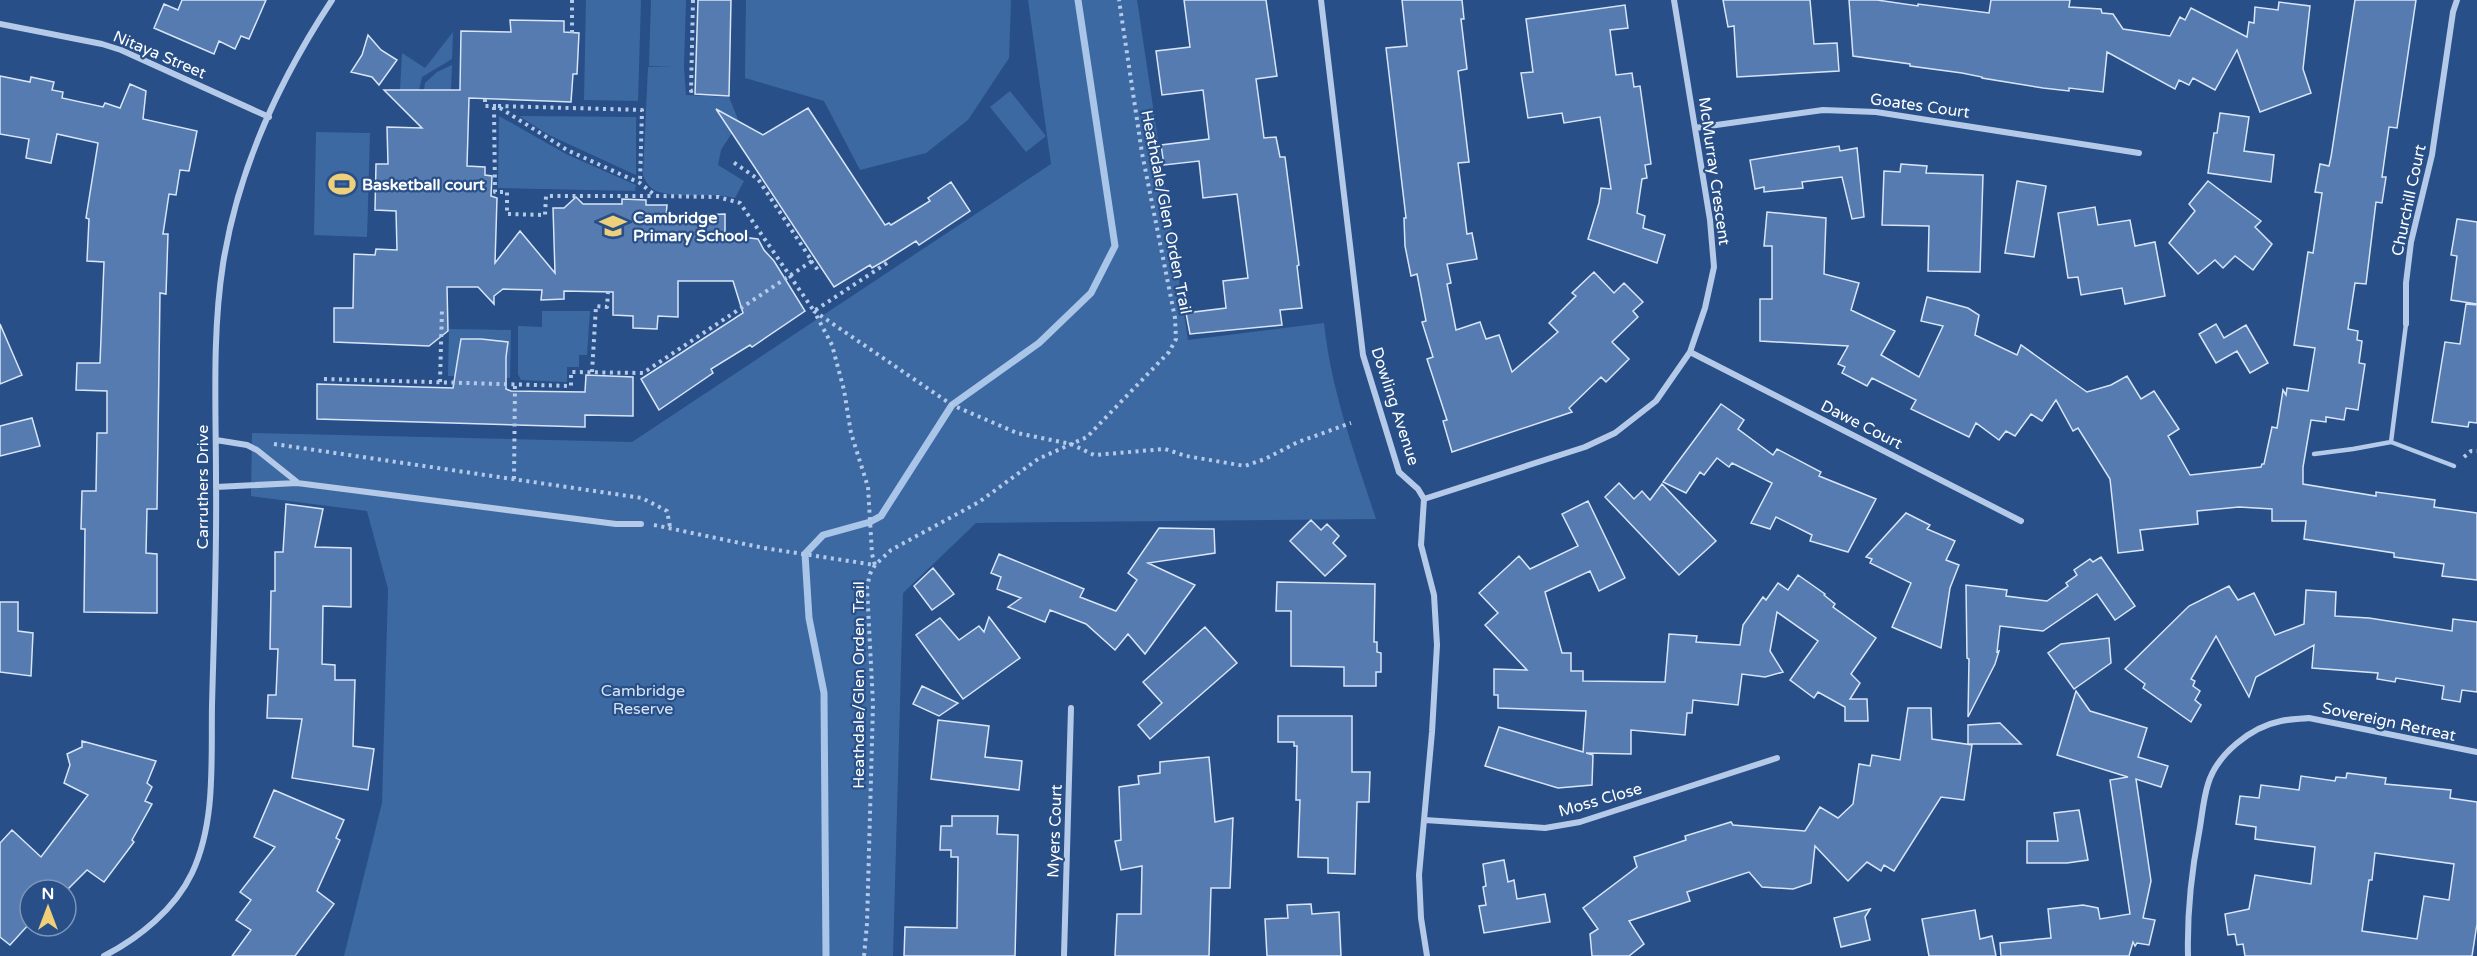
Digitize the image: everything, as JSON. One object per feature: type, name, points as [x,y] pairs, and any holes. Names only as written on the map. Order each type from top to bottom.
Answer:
[{"type":"street","name":"Carruthers Drive","points":[[104,956],[125,945],[149,926],[166,908],[191,875],[202,844],[209,794],[216,487],[216,366],[222,265],[246,165],[306,40],[332,0]]},
{"type":"street","name":"Dowling Avenue","points":[[1321,0],[1363,355],[1399,472],[1418,489],[1424,499]]},
{"type":"street","name":"McMurray Crescent","points":[[1424,499],[1585,447],[1615,433],[1656,401],[1690,352],[1706,308],[1714,267],[1710,220],[1674,0]]},
{"type":"street","name":"Churchill Court","points":[[2406,324],[2406,283],[2410,242],[2432,154],[2453,12],[2457,0]]},
{"type":"street","name":"Nitaya Street","points":[[0,24],[102,44],[121,50],[269,117]]},
{"type":"street","name":"Goates Court","points":[[1695,128],[1823,110],[1876,112],[2139,153]]},
{"type":"street","name":"Dawe Court","points":[[1690,352],[2021,521]]},
{"type":"street","points":[[216,440],[248,445],[297,483]]},
{"type":"street","points":[[216,487],[297,483],[616,524],[641,524]]},
{"type":"street","points":[[1424,499],[1421,545],[1434,595],[1437,645],[1419,875],[1421,918],[1427,956]]},
{"type":"street","name":"Myers Court","points":[[1064,956],[1071,708]]},
{"type":"street","name":"Sovereign Retreat","points":[[2187,956],[2187,916],[2192,867],[2208,783],[2217,764],[2237,744],[2256,731],[2281,721],[2309,718],[2477,752]]},
{"type":"street","name":"Moss Close","points":[[1425,820],[1545,828],[1580,822],[1777,758]]},
{"type":"lane","name":"Churchill Court","points":[[2391,442],[2406,324]]},
{"type":"lane","points":[[2314,454],[2391,442],[2454,466]]},
{"type":"path","points":[[572,0],[572,33]]},
{"type":"path","points":[[693,0],[691,91],[695,90]]},
{"type":"path","name":"Heathdale/Glen Orden Trail","points":[[864,956],[873,704],[872,645],[867,587],[870,574],[875,565],[891,550],[979,502],[1038,459],[1087,437],[1104,422],[1169,352],[1176,339],[1175,318],[1142,153],[1119,0]]},
{"type":"path","points":[[485,99],[485,106],[495,107],[642,110],[640,183]]},
{"type":"path","points":[[495,107],[567,150],[640,183],[656,196]]},
{"type":"path","points":[[495,107],[495,192],[507,192],[507,214],[545,215],[546,196],[718,197],[740,203],[791,274],[832,345],[844,390],[851,433],[868,486],[872,554],[875,565],[764,548],[670,527],[641,524]]},
{"type":"path","points":[[733,162],[758,179],[818,270]]},
{"type":"path","points":[[814,311],[887,263],[886,260]]},
{"type":"path","points":[[324,379],[571,386],[571,372],[642,373],[811,261]]},
{"type":"path","points":[[592,372],[596,306],[607,307],[608,292]]},
{"type":"path","points":[[440,382],[442,308]]},
{"type":"path","points":[[814,311],[952,405],[1017,433],[1071,444],[1094,455],[1165,449],[1186,456],[1245,466],[1265,459],[1298,442],[1351,423]]},
{"type":"path","points":[[514,479],[515,384]]},
{"type":"path","points":[[270,443],[642,498],[667,511],[670,527]]},
{"type":"green space","points":[[586,0],[641,0],[638,101],[584,100]]},
{"type":"green space","points":[[651,0],[686,0],[684,67],[686,95],[729,97],[739,122],[721,150],[718,165],[744,181],[735,198],[668,194],[654,190],[644,178],[648,67],[674,67],[649,66]]},
{"type":"green space","points":[[746,0],[1011,0],[1009,58],[968,120],[926,153],[860,170],[824,101],[745,78]]},
{"type":"green space","name":"Cambridge Reserve","points":[[1028,0],[1137,0],[1188,340],[1324,323],[1338,398],[1376,519],[976,523],[903,593],[893,956],[344,956],[382,803],[388,589],[367,511],[251,496],[252,433],[632,442],[1051,164]]},
{"type":"green space","points":[[453,32],[452,59],[422,77],[419,90],[400,90],[402,53],[425,68]]},
{"type":"green space","points":[[452,65],[451,90],[424,90],[425,83],[437,72]]},
{"type":"green space","points":[[1010,91],[1046,136],[1026,152],[990,107]]},
{"type":"green space","points":[[499,116],[566,154],[636,185],[635,191],[498,188]]},
{"type":"green space","points":[[519,116],[636,117],[636,175],[549,135]]},
{"type":"green space","name":"Basketball court","points":[[316,132],[370,133],[367,237],[314,235]]},
{"type":"green space","points":[[542,311],[590,311],[587,355],[579,355],[579,367],[567,367],[567,382],[521,380],[518,374],[518,326],[542,327]]},
{"type":"green space","points":[[449,329],[511,330],[510,378],[448,376]]},
{"type":"building","points":[[182,0],[266,0],[249,39],[241,36],[235,49],[219,41],[214,54],[154,28],[164,4],[178,10]]},
{"type":"building","points":[[698,0],[731,0],[729,96],[695,94]]},
{"type":"building","points":[[1184,0],[1266,0],[1277,76],[1256,79],[1264,138],[1276,137],[1280,157],[1285,157],[1299,265],[1297,266],[1302,308],[1280,310],[1282,325],[1190,334],[1186,313],[1226,308],[1223,281],[1248,278],[1237,194],[1203,198],[1199,161],[1164,165],[1161,145],[1209,139],[1203,90],[1162,95],[1156,51],[1190,47]]},
{"type":"building","points":[[1402,0],[1462,0],[1464,19],[1461,19],[1467,69],[1458,71],[1469,162],[1458,163],[1467,234],[1472,233],[1477,259],[1447,264],[1451,283],[1447,284],[1456,330],[1480,322],[1486,339],[1499,335],[1512,372],[1558,332],[1549,323],[1576,296],[1572,293],[1594,272],[1614,293],[1624,283],[1643,302],[1633,311],[1638,317],[1612,342],[1629,359],[1606,382],[1601,377],[1569,408],[1572,412],[1452,452],[1443,421],[1447,420],[1427,359],[1433,357],[1422,322],[1426,321],[1417,274],[1411,276],[1405,246],[1404,218],[1406,218],[1386,48],[1407,46]]},
{"type":"building","points":[[1723,0],[1810,0],[1814,44],[1837,43],[1839,71],[1737,77],[1734,26],[1728,27]]},
{"type":"building","points":[[1849,0],[1877,0],[1989,13],[1991,0],[2070,0],[2069,7],[2101,9],[2102,13],[2113,14],[2123,29],[2170,36],[2180,17],[2185,20],[2191,8],[2247,37],[2249,22],[2254,23],[2255,7],[2278,10],[2279,2],[2310,6],[2303,69],[2311,93],[2260,112],[2237,50],[2215,90],[2193,78],[2189,85],[2179,80],[2175,89],[2107,52],[2103,92],[2043,88],[1853,56]]},
{"type":"building","points":[[2355,0],[2416,0],[2397,128],[2389,127],[2382,177],[2386,177],[2382,203],[2376,202],[2366,284],[2355,283],[2348,329],[2358,331],[2357,340],[2362,341],[2359,363],[2365,364],[2358,410],[2346,408],[2344,420],[2326,417],[2326,422],[2311,420],[2303,467],[2303,484],[2376,496],[2376,492],[2435,500],[2434,507],[2477,513],[2477,580],[2442,576],[2444,564],[2394,557],[2394,553],[2304,539],[2306,521],[2272,521],[2272,509],[2239,507],[2197,511],[2198,524],[2140,530],[2143,550],[2118,553],[2110,479],[2078,428],[2073,431],[2056,400],[2042,421],[2031,414],[2015,436],[2006,431],[1999,440],[1976,423],[1969,437],[1911,409],[1916,400],[1872,378],[1867,386],[1842,373],[1845,367],[1838,364],[1848,346],[1760,341],[1760,299],[1772,299],[1772,246],[1764,246],[1767,212],[1826,218],[1824,274],[1859,283],[1851,310],[1895,331],[1881,355],[1919,377],[1943,326],[1921,321],[1927,297],[1968,308],[1979,315],[1975,335],[2017,355],[2021,345],[2087,392],[2111,385],[2127,376],[2141,399],[2154,391],[2179,429],[2168,436],[2190,475],[2261,467],[2264,464],[2272,427],[2277,428],[2283,390],[2286,395],[2287,388],[2308,391],[2315,348],[2294,345],[2308,252],[2313,253],[2322,193],[2315,192],[2320,164],[2329,166],[2331,157]]},
{"type":"building","points":[[1625,5],[1628,28],[1610,30],[1616,75],[1632,73],[1634,87],[1640,86],[1651,164],[1645,165],[1647,178],[1642,179],[1637,213],[1645,216],[1643,228],[1665,235],[1657,263],[1588,239],[1601,188],[1611,189],[1600,117],[1564,123],[1562,113],[1528,118],[1521,73],[1533,72],[1526,19]]},
{"type":"building","points":[[510,20],[564,21],[564,32],[579,33],[577,74],[573,74],[571,102],[469,98],[467,166],[485,167],[485,175],[492,176],[491,196],[497,198],[495,263],[520,231],[555,273],[553,208],[564,208],[576,197],[583,204],[622,204],[622,199],[646,200],[646,205],[667,205],[666,216],[725,214],[725,235],[758,239],[805,311],[752,347],[750,345],[711,369],[713,373],[659,410],[641,379],[743,313],[733,281],[678,281],[678,317],[658,316],[657,329],[633,328],[633,316],[613,315],[613,292],[564,291],[564,299],[541,300],[542,290],[503,289],[494,296],[494,304],[478,287],[447,287],[448,331],[429,346],[334,342],[334,308],[353,308],[354,254],[375,255],[376,249],[397,250],[396,211],[375,210],[376,164],[388,164],[387,127],[422,128],[384,90],[460,90],[461,31],[511,32]]},
{"type":"building","points":[[368,35],[381,50],[397,60],[379,85],[372,77],[351,72],[362,55]]},
{"type":"building","points":[[0,76],[30,82],[31,77],[54,82],[52,90],[63,92],[62,98],[103,107],[105,103],[120,108],[130,84],[146,91],[143,119],[197,131],[189,171],[180,170],[176,195],[169,194],[163,234],[168,234],[166,294],[160,293],[157,509],[147,509],[146,553],[157,554],[157,613],[84,612],[85,529],[81,529],[82,491],[96,491],[97,433],[107,433],[107,391],[76,390],[77,363],[100,363],[104,262],[87,261],[89,219],[86,218],[98,143],[57,134],[51,163],[26,158],[29,139],[0,134]]},
{"type":"building","points":[[808,108],[885,225],[889,223],[891,225],[930,201],[928,198],[951,182],[970,211],[919,245],[916,241],[872,268],[870,265],[834,287],[716,109],[763,135]]},
{"type":"building","points":[[2220,113],[2249,117],[2244,151],[2274,155],[2271,182],[2208,173],[2214,133],[2217,133]]},
{"type":"building","points":[[1839,146],[1840,151],[1857,148],[1864,217],[1852,219],[1842,177],[1802,182],[1803,188],[1764,192],[1764,187],[1755,189],[1750,160]]},
{"type":"building","points":[[1901,164],[1927,166],[1926,173],[1983,175],[1980,272],[1928,271],[1929,226],[1882,225],[1884,171],[1900,172]]},
{"type":"building","points":[[2017,181],[2046,186],[2034,257],[2005,253]]},
{"type":"building","points":[[2208,181],[2261,221],[2255,227],[2272,244],[2253,270],[2235,256],[2223,268],[2215,260],[2198,274],[2169,243],[2195,211],[2189,204]]},
{"type":"building","points":[[2095,207],[2098,225],[2130,220],[2135,246],[2155,242],[2165,296],[2125,304],[2122,288],[2081,295],[2078,277],[2068,278],[2058,213]]},
{"type":"building","points":[[2457,219],[2477,222],[2477,304],[2451,300],[2457,256],[2451,255]]},
{"type":"building","points":[[2466,304],[2477,305],[2477,423],[2469,422],[2468,427],[2432,422],[2445,342],[2460,344]]},
{"type":"building","points":[[0,324],[22,375],[0,384]]},
{"type":"building","points":[[2216,324],[2224,338],[2246,325],[2268,363],[2250,373],[2237,351],[2216,363],[2199,334]]},
{"type":"building","points":[[461,339],[508,342],[506,389],[511,391],[585,392],[586,375],[633,377],[633,416],[585,415],[585,427],[317,419],[317,384],[453,388]]},
{"type":"building","points":[[1721,404],[1744,420],[1738,429],[1773,455],[1777,449],[1821,472],[1819,476],[1876,499],[1848,552],[1810,541],[1812,535],[1776,517],[1770,529],[1751,523],[1772,483],[1732,463],[1729,467],[1717,458],[1704,475],[1700,472],[1686,493],[1663,482]]},
{"type":"building","points":[[32,418],[40,446],[0,456],[0,426]]},
{"type":"building","points":[[1619,483],[1634,499],[1642,491],[1650,500],[1662,484],[1716,541],[1679,575],[1605,497]]},
{"type":"building","points":[[1588,501],[1625,578],[1599,591],[1590,571],[1545,592],[1562,653],[1571,653],[1571,671],[1583,671],[1583,681],[1665,682],[1669,634],[1697,636],[1696,642],[1740,645],[1743,625],[1763,597],[1766,600],[1778,583],[1788,590],[1798,575],[1825,594],[1835,604],[1833,607],[1876,638],[1851,674],[1860,683],[1850,699],[1867,699],[1868,721],[1845,721],[1845,707],[1818,692],[1814,698],[1790,680],[1818,641],[1777,612],[1770,651],[1783,672],[1765,677],[1742,674],[1738,705],[1693,700],[1692,713],[1687,713],[1685,735],[1631,730],[1631,754],[1586,753],[1593,755],[1592,785],[1558,788],[1485,766],[1499,727],[1583,752],[1586,711],[1498,708],[1498,695],[1494,695],[1494,669],[1527,670],[1485,625],[1498,613],[1479,593],[1519,556],[1530,569],[1578,546],[1562,514]]},
{"type":"building","points":[[286,504],[323,509],[315,547],[351,548],[351,607],[323,606],[322,664],[335,665],[335,680],[355,680],[353,746],[374,749],[368,790],[292,778],[302,719],[267,718],[268,695],[276,695],[278,649],[270,649],[271,591],[275,591],[275,552],[283,552]]},
{"type":"building","points":[[1906,513],[1930,525],[1927,529],[1955,541],[1946,560],[1959,565],[1950,588],[1941,648],[1892,627],[1911,583],[1870,563],[1872,559],[1866,557]]},
{"type":"building","points":[[1311,520],[1321,530],[1327,524],[1339,536],[1333,543],[1346,556],[1325,576],[1290,541]]},
{"type":"building","points":[[1159,528],[1214,529],[1215,553],[1148,563],[1195,585],[1145,654],[1128,634],[1115,650],[1086,624],[1050,610],[1045,622],[1008,607],[1021,598],[997,589],[1001,577],[991,573],[999,554],[1084,589],[1080,597],[1116,611],[1137,580],[1128,573]]},
{"type":"building","points":[[2101,557],[2135,606],[2115,620],[2097,594],[2043,631],[2000,626],[1997,652],[1999,651],[1995,664],[1968,717],[1969,659],[1967,658],[1966,585],[2007,590],[2006,596],[2047,601],[2068,586],[2066,583],[2077,575],[2074,570],[2090,559],[2093,562]]},
{"type":"building","points":[[933,568],[954,594],[932,610],[914,586]]},
{"type":"building","points":[[1277,582],[1375,584],[1374,642],[1377,642],[1377,652],[1381,653],[1381,672],[1376,672],[1376,686],[1344,686],[1344,667],[1291,666],[1291,611],[1276,611]]},
{"type":"building","points":[[2229,586],[2238,600],[2254,593],[2275,635],[2304,624],[2306,590],[2336,592],[2335,616],[2369,618],[2452,631],[2453,619],[2477,622],[2477,692],[2462,690],[2460,702],[2442,699],[2444,686],[2396,678],[2395,682],[2377,679],[2378,673],[2312,668],[2314,645],[2256,677],[2249,697],[2216,636],[2191,679],[2195,681],[2193,686],[2200,691],[2195,700],[2201,705],[2191,722],[2143,688],[2145,684],[2125,669],[2189,606]]},
{"type":"building","points":[[0,602],[18,602],[18,631],[33,633],[31,676],[0,672]]},
{"type":"building","points":[[989,617],[1020,658],[963,699],[916,635],[940,618],[959,640],[979,626],[984,632]]},
{"type":"building","points":[[1205,627],[1237,663],[1150,739],[1138,725],[1162,703],[1143,682]]},
{"type":"building","points":[[2109,638],[2111,663],[2074,689],[2048,653],[2061,644]]},
{"type":"building","points":[[922,686],[958,703],[939,716],[913,704]]},
{"type":"building","points":[[2076,691],[2090,711],[2147,728],[2138,757],[2168,766],[2161,787],[2136,779],[2151,881],[2143,918],[2155,920],[2149,945],[2137,943],[2135,946],[2133,942],[2129,956],[2001,956],[2000,943],[2051,938],[2048,909],[2083,905],[2098,908],[2100,919],[2130,914],[2110,780],[2128,777],[2057,755]]},
{"type":"building","points":[[1908,708],[1931,708],[1932,739],[1972,745],[1964,800],[1941,797],[1894,871],[1884,865],[1881,871],[1867,862],[1848,881],[1815,846],[1811,883],[1793,889],[1762,887],[1749,872],[1687,892],[1690,901],[1629,921],[1644,944],[1629,956],[1592,956],[1590,934],[1598,929],[1583,908],[1637,867],[1634,857],[1686,840],[1685,836],[1731,822],[1733,825],[1805,831],[1820,807],[1838,818],[1853,804],[1859,764],[1870,766],[1872,755],[1900,760]]},
{"type":"building","points":[[1278,716],[1352,716],[1352,772],[1370,772],[1369,802],[1357,802],[1355,874],[1328,873],[1328,858],[1298,857],[1300,800],[1296,800],[1297,746],[1294,746],[1294,742],[1278,742]]},
{"type":"building","points":[[938,720],[989,726],[985,757],[1022,761],[1019,790],[931,779]]},
{"type":"building","points":[[2000,723],[2021,744],[1968,744],[1968,725]]},
{"type":"building","points":[[82,741],[156,761],[147,783],[152,787],[145,801],[152,804],[132,840],[134,842],[104,882],[87,870],[78,879],[18,878],[18,936],[10,945],[0,937],[0,843],[12,830],[41,857],[88,795],[64,783],[70,765],[67,754],[82,747]]},
{"type":"building","points":[[1209,757],[1215,822],[1233,818],[1230,888],[1211,888],[1209,956],[1115,956],[1117,914],[1141,914],[1142,866],[1121,870],[1115,841],[1121,840],[1119,787],[1139,784],[1138,776],[1160,773],[1160,762]]},
{"type":"building","points":[[2347,773],[2386,778],[2385,784],[2451,790],[2450,798],[2477,802],[2477,924],[2472,956],[2245,956],[2243,944],[2237,945],[2235,934],[2228,935],[2225,914],[2249,909],[2255,875],[2311,884],[2315,847],[2255,839],[2256,827],[2236,824],[2240,796],[2259,798],[2261,785],[2299,790],[2301,776],[2335,781],[2336,777],[2346,778]],"holes":[[[2375,853],[2454,864],[2449,900],[2424,896],[2417,939],[2362,931]]]},
{"type":"building","points":[[274,790],[344,820],[336,838],[340,840],[317,891],[334,904],[295,956],[232,956],[251,930],[236,920],[251,900],[240,892],[275,847],[254,837]]},
{"type":"building","points":[[2079,810],[2088,860],[2067,863],[2027,863],[2027,841],[2058,841],[2054,813]]},
{"type":"building","points":[[952,816],[998,816],[997,834],[1018,835],[1015,956],[904,956],[905,927],[957,928],[958,857],[951,857],[951,850],[940,850],[941,826],[952,826]]},
{"type":"building","points":[[1504,860],[1508,882],[1514,880],[1517,899],[1545,894],[1550,922],[1484,933],[1479,906],[1486,905],[1483,864]]},
{"type":"building","points":[[1311,904],[1312,914],[1339,912],[1341,956],[1267,956],[1265,919],[1288,918],[1287,905]]},
{"type":"building","points":[[1870,909],[1865,917],[1870,940],[1841,947],[1834,918]]},
{"type":"building","points":[[1975,910],[1980,939],[1992,936],[1996,956],[1929,956],[1922,919]]},
{"type":"waterway","points":[[826,956],[824,693],[809,618],[805,554],[823,535],[870,522],[881,516],[952,405],[1039,343],[1091,293],[1115,246],[1078,0]]},
{"type":"place","name":"Basketball court","points":[[342,184]]},
{"type":"place","name":"Cambridge Primary School","points":[[613,226]]}]
